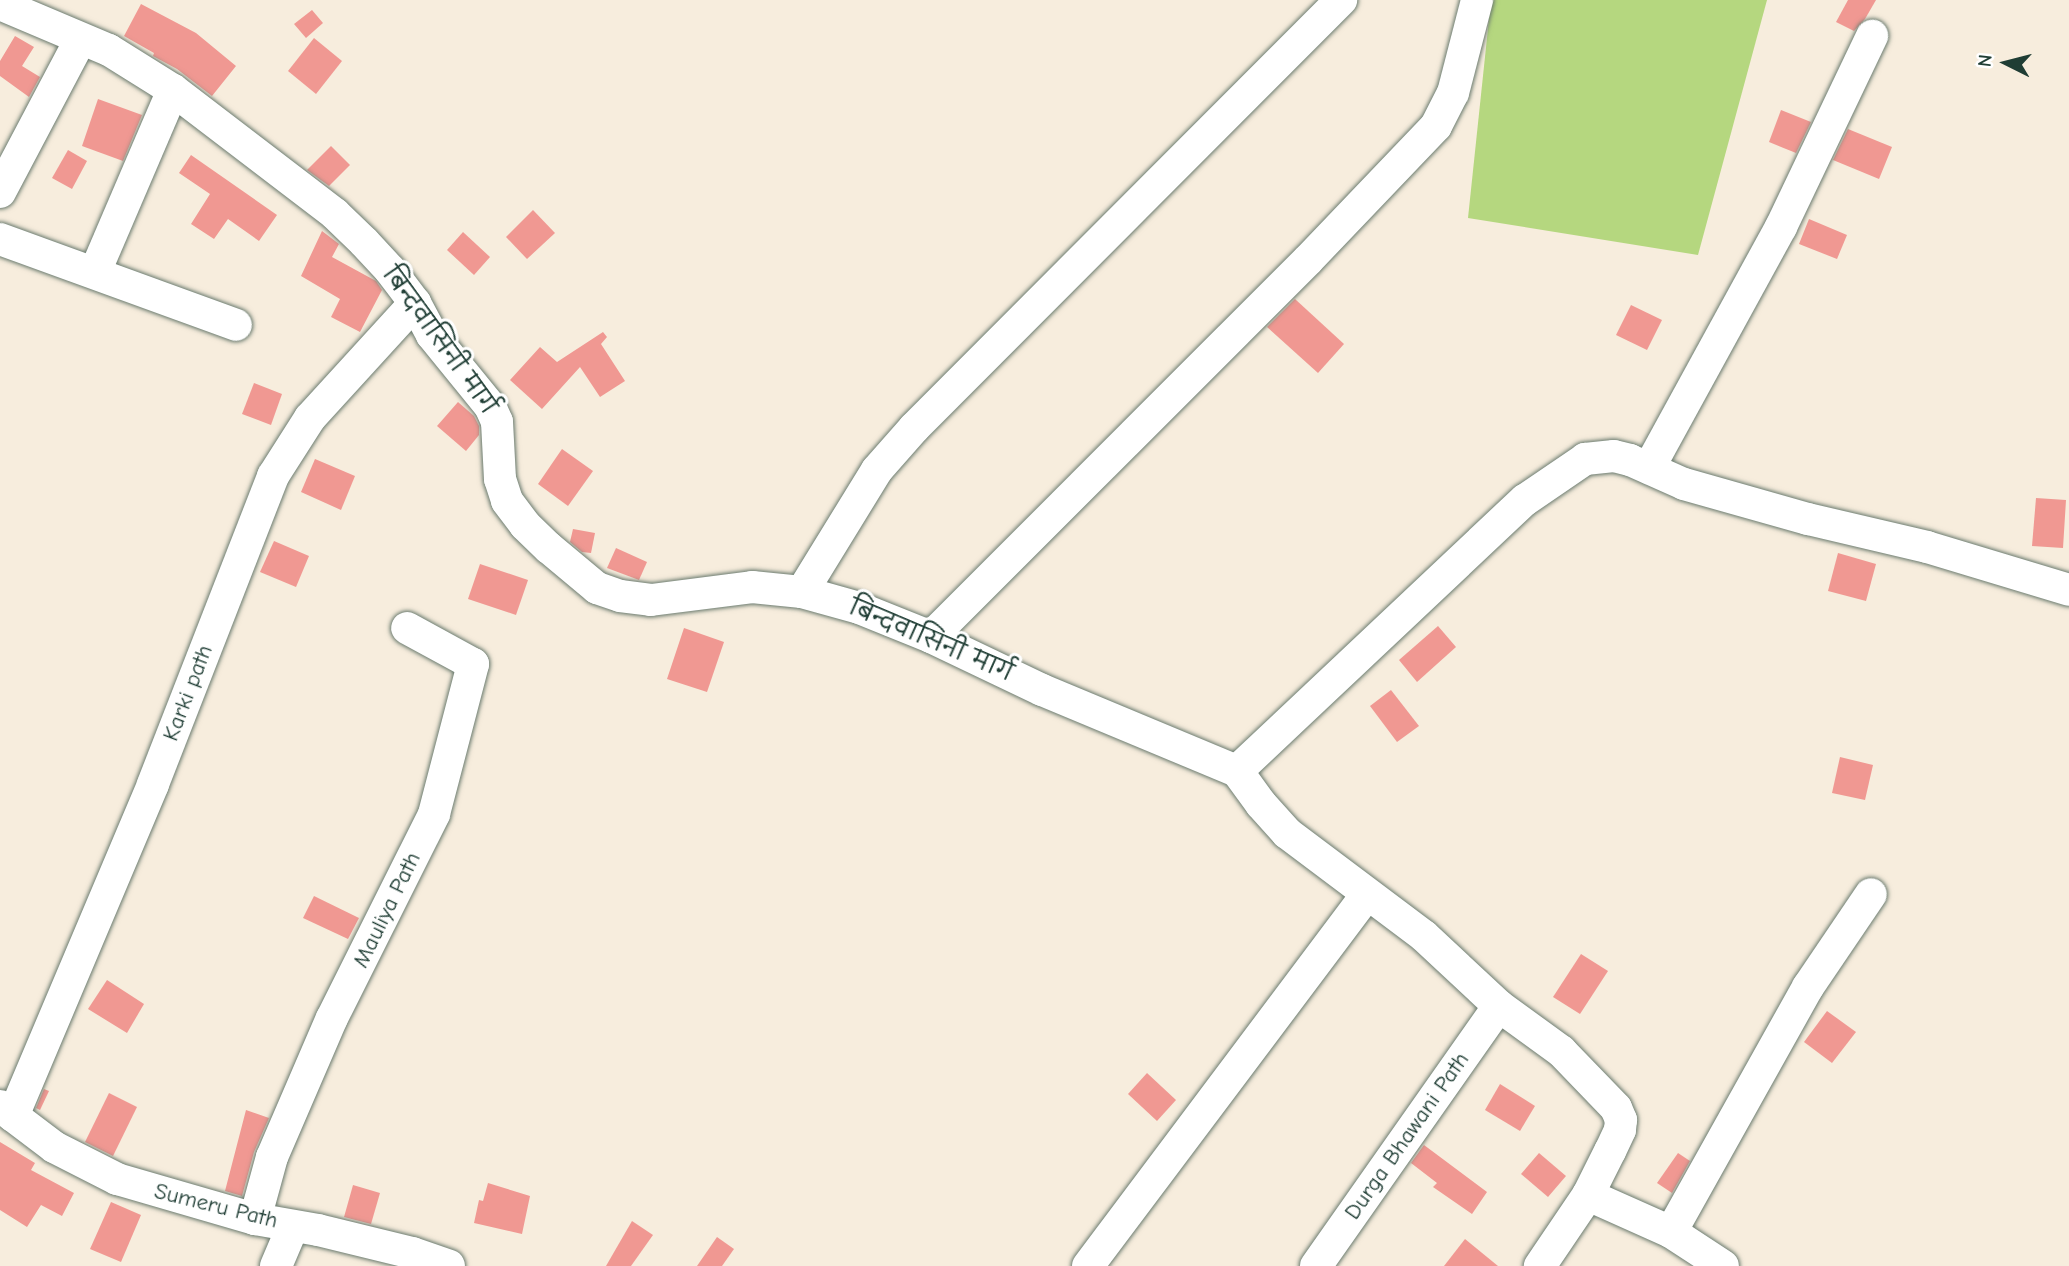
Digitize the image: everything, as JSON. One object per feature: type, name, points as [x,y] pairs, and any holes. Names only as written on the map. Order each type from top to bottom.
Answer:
[{"type":"street","points":[[802,592],[877,470],[914,428],[1341,0]]},
{"type":"street","points":[[931,637],[1308,260],[1436,126],[1453,93],[1477,0]]},
{"type":"street","name":"बिन्दवासिनी मार्ग","points":[[0,4],[108,50],[173,90],[335,215],[390,270],[415,303],[432,335],[490,406],[496,422],[500,479],[507,502],[524,525],[597,588],[620,596],[651,600],[752,587],[802,592],[859,608],[931,637],[1042,690],[1237,771]]},
{"type":"street","points":[[1649,468],[1781,227],[1872,36]]},
{"type":"street","points":[[0,192],[80,40]]},
{"type":"street","points":[[95,272],[173,90]]},
{"type":"street","points":[[0,239],[236,326]]},
{"type":"street","name":"Karki path","points":[[6,1111],[153,784],[274,476],[310,418],[415,303]]},
{"type":"street","points":[[1540,1266],[1588,1195],[1610,1151],[1621,1120],[1609,1097],[1561,1051],[1499,1006],[1424,936],[1287,833],[1237,771],[1525,500],[1555,477],[1585,460],[1600,456],[1630,460],[1684,484],[1808,519],[1927,547],[2069,590]]},
{"type":"street","name":"Mauliya Path","points":[[255,1219],[272,1157],[332,1018],[434,814],[470,676],[473,663],[407,628]]},
{"type":"street","points":[[1671,1232],[1808,988],[1871,894]]},
{"type":"street","points":[[1088,1266],[1367,895]]},
{"type":"street","name":"Durga Bhawani Path","points":[[1317,1266],[1499,1006]]},
{"type":"street","name":"Sumeru Path","points":[[6,1111],[54,1147],[117,1179],[255,1219],[412,1253],[449,1266]]},
{"type":"street","points":[[1588,1195],[1671,1232],[1723,1266]]},
{"type":"street","points":[[276,1266],[293,1226]]},
{"type":"green space","points":[[1491,0],[1767,0],[1698,255],[1468,218]]},
{"type":"building","points":[[1848,0],[1876,0],[1854,31],[1836,22]]},
{"type":"building","points":[[141,4],[196,33],[236,66],[212,96],[177,69],[153,56],[154,53],[124,36]]},
{"type":"building","points":[[312,10],[323,23],[306,38],[294,24]]},
{"type":"building","points":[[15,36],[34,47],[22,66],[40,77],[29,97],[0,76],[0,61]]},
{"type":"building","points":[[314,38],[342,61],[316,94],[288,71]]},
{"type":"building","points":[[98,99],[142,115],[123,161],[82,146]]},
{"type":"building","points":[[1781,110],[1811,122],[1796,153],[1769,142]]},
{"type":"building","points":[[1848,129],[1892,147],[1879,179],[1833,160]]},
{"type":"building","points":[[331,146],[350,165],[329,186],[307,170]]},
{"type":"building","points":[[68,150],[87,161],[72,189],[52,178]]},
{"type":"building","points":[[191,155],[277,215],[259,241],[228,219],[214,239],[191,224],[210,194],[179,173]]},
{"type":"building","points":[[533,210],[555,233],[527,259],[506,237]]},
{"type":"building","points":[[1809,219],[1847,235],[1837,259],[1799,244]]},
{"type":"building","points":[[322,231],[339,244],[332,257],[376,281],[382,290],[360,332],[331,317],[340,299],[301,276]]},
{"type":"building","points":[[463,232],[490,257],[474,275],[447,250]]},
{"type":"building","points":[[1295,299],[1344,344],[1318,373],[1267,327]]},
{"type":"building","points":[[1631,305],[1662,320],[1647,350],[1616,335]]},
{"type":"building","points":[[603,332],[607,337],[601,344],[625,381],[600,397],[580,367],[542,409],[510,380],[540,347],[557,362]]},
{"type":"building","points":[[254,383],[282,394],[271,425],[242,414]]},
{"type":"building","points":[[458,402],[474,416],[479,426],[479,435],[466,451],[437,426]]},
{"type":"building","points":[[562,449],[593,471],[568,506],[538,484]]},
{"type":"building","points":[[315,459],[355,476],[341,510],[301,492]]},
{"type":"building","points":[[2036,498],[2066,500],[2063,548],[2032,546]]},
{"type":"building","points":[[573,529],[595,533],[591,553],[582,552],[570,542]]},
{"type":"building","points":[[274,541],[309,556],[296,587],[260,572]]},
{"type":"building","points":[[616,548],[647,562],[639,580],[607,568]]},
{"type":"building","points":[[1838,553],[1876,564],[1866,601],[1828,591]]},
{"type":"building","points":[[480,564],[528,580],[516,615],[468,599]]},
{"type":"building","points":[[1438,626],[1456,647],[1417,682],[1399,660]]},
{"type":"building","points":[[684,628],[724,642],[707,692],[667,679]]},
{"type":"building","points":[[1391,690],[1419,726],[1397,742],[1370,706]]},
{"type":"building","points":[[1840,757],[1873,765],[1865,800],[1832,793]]},
{"type":"building","points":[[314,896],[359,918],[348,939],[303,918]]},
{"type":"building","points":[[1581,954],[1608,971],[1580,1014],[1553,997]]},
{"type":"building","points":[[107,980],[144,1004],[127,1033],[88,1009]]},
{"type":"building","points":[[1827,1011],[1856,1032],[1832,1063],[1804,1042]]},
{"type":"building","points":[[1147,1073],[1176,1100],[1157,1121],[1128,1094]]},
{"type":"building","points":[[1500,1084],[1535,1106],[1520,1131],[1485,1110]]},
{"type":"building","points":[[44,1089],[49,1091],[40,1110],[36,1108]]},
{"type":"building","points":[[109,1093],[137,1107],[113,1156],[85,1142]]},
{"type":"building","points":[[246,1110],[269,1118],[254,1152],[242,1196],[225,1191]]},
{"type":"building","points":[[0,1142],[35,1163],[31,1170],[74,1193],[62,1216],[41,1205],[27,1227],[0,1210]]},
{"type":"building","points":[[1424,1145],[1487,1192],[1472,1214],[1433,1187],[1437,1183],[1411,1163]]},
{"type":"building","points":[[1539,1153],[1566,1176],[1548,1197],[1521,1174]]},
{"type":"building","points":[[1678,1153],[1690,1161],[1672,1193],[1657,1183]]},
{"type":"building","points":[[488,1183],[530,1196],[522,1234],[474,1223],[479,1200],[483,1201]]},
{"type":"building","points":[[353,1185],[380,1193],[371,1224],[344,1217]]},
{"type":"building","points":[[111,1202],[141,1215],[121,1262],[90,1249]]},
{"type":"building","points":[[632,1221],[653,1235],[631,1266],[606,1266]]},
{"type":"building","points":[[717,1237],[734,1249],[722,1266],[697,1266]]},
{"type":"building","points":[[1465,1239],[1498,1266],[1444,1266]]}]
